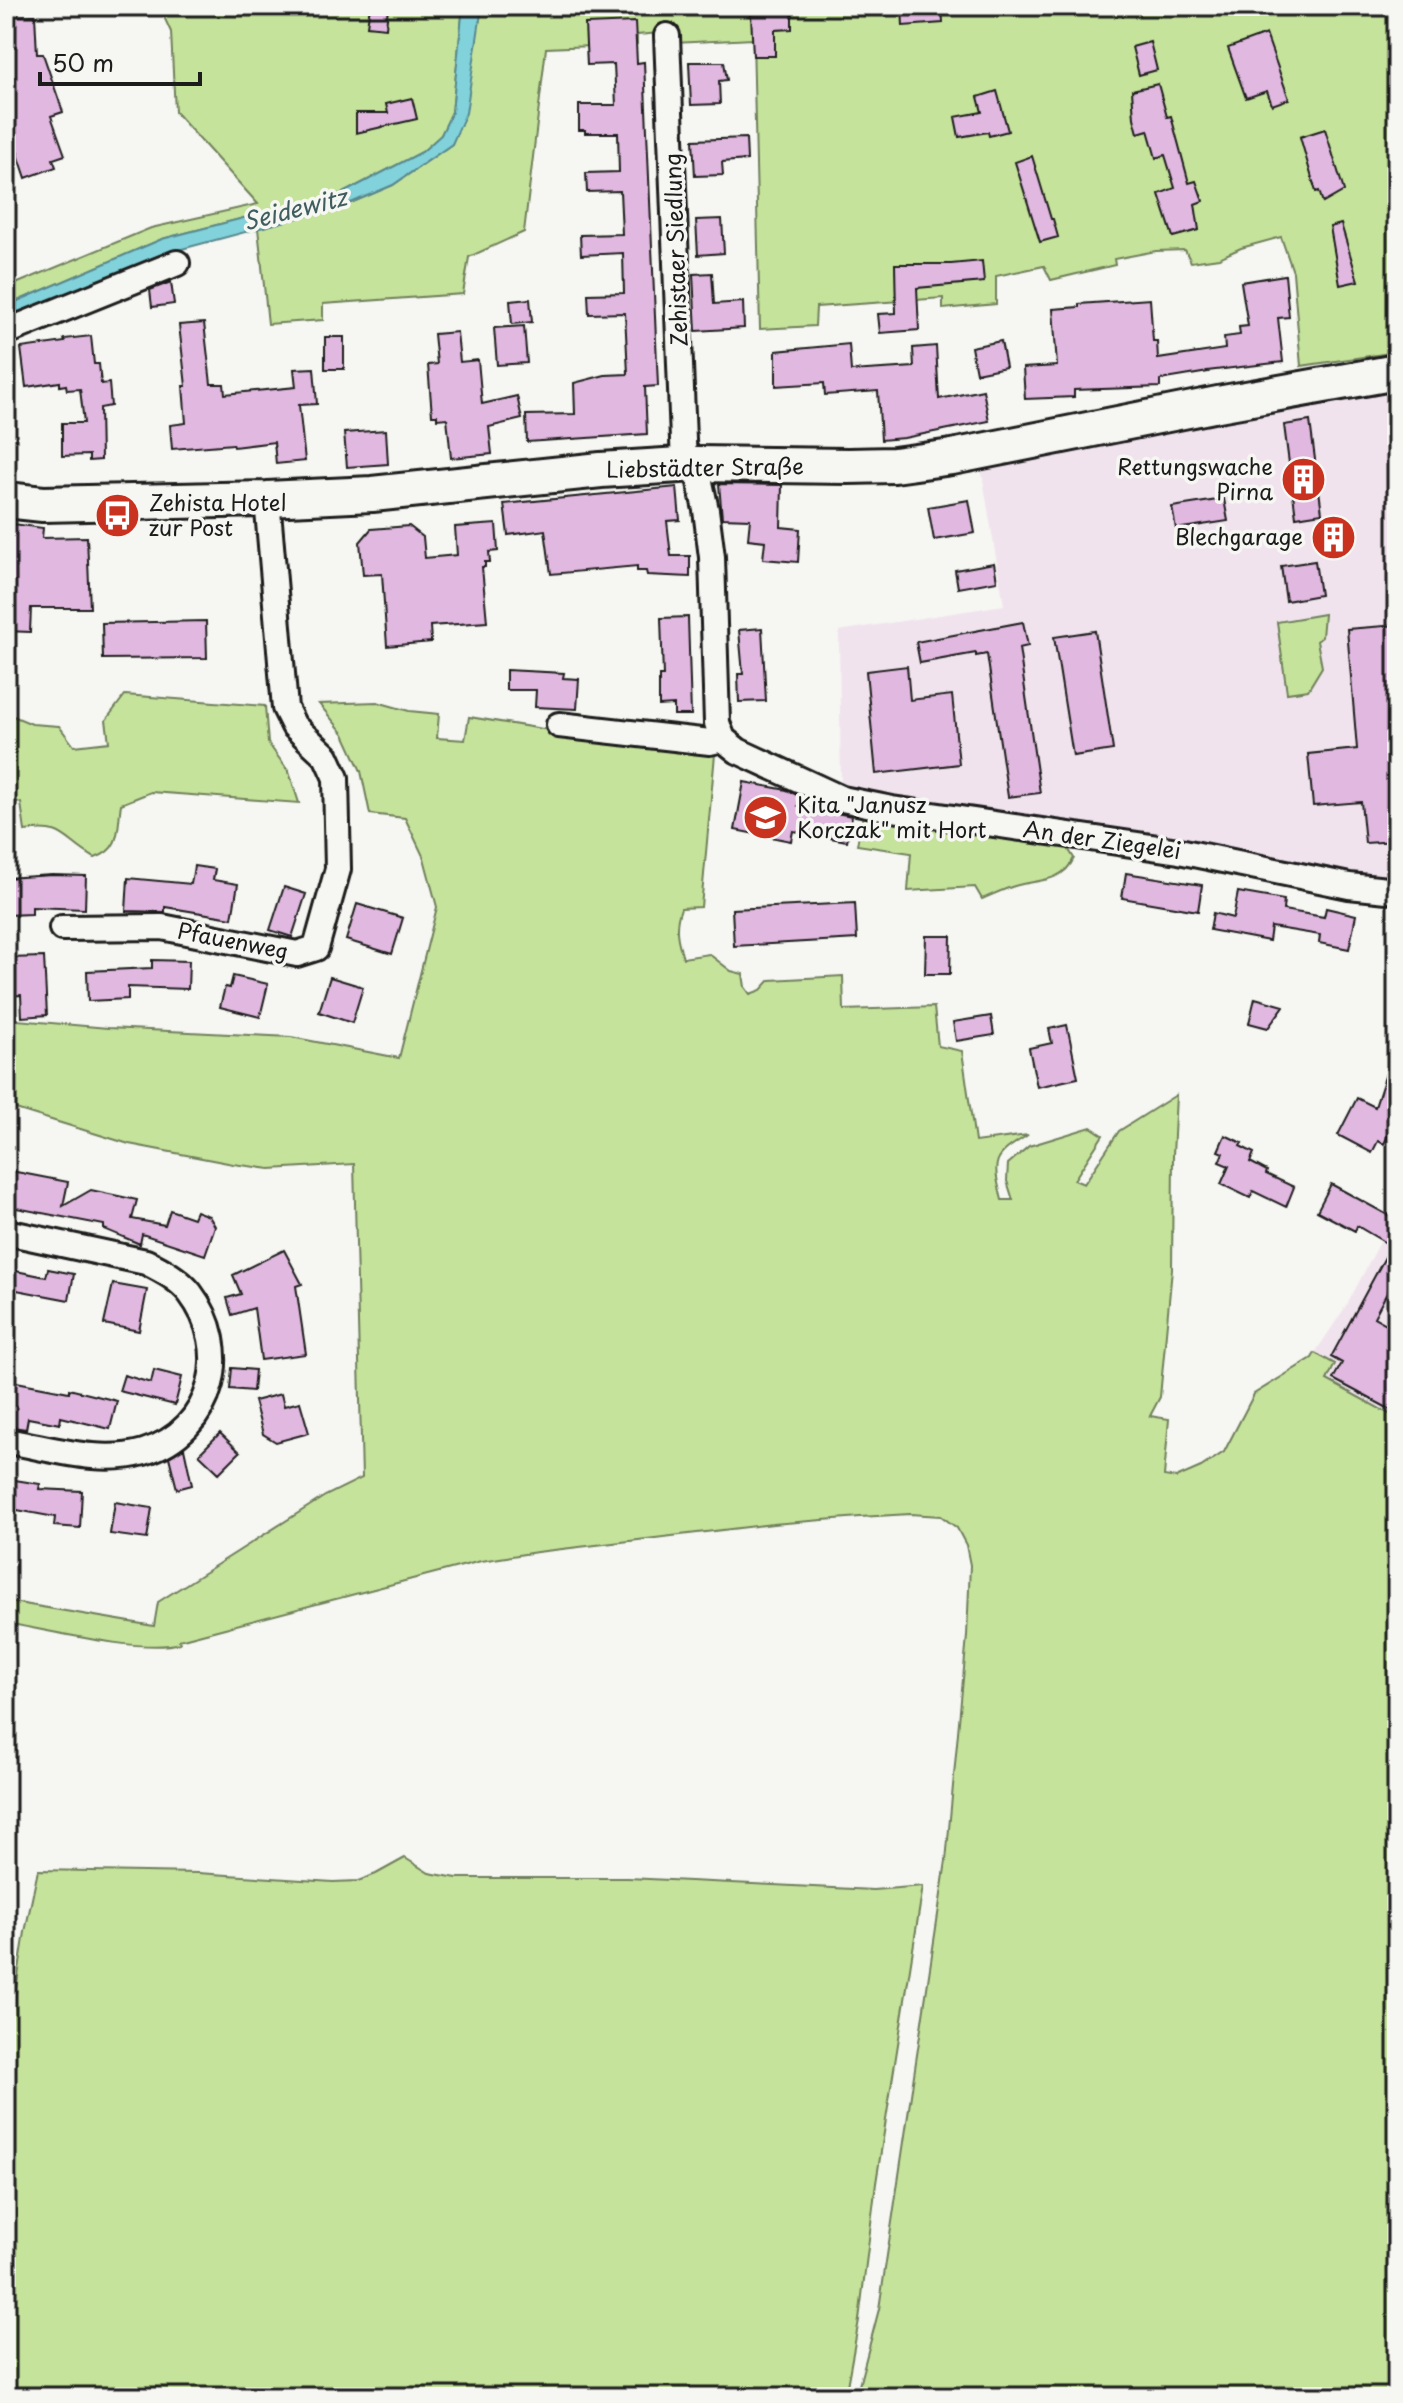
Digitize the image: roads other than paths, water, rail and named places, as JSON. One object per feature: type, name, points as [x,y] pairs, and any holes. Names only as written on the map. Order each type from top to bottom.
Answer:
[{"type":"main road","name":"Liebstädter Straße","points":[[6,500],[43,504],[267,499],[372,494],[690,464],[873,466],[923,461],[1397,372]]},
{"type":"street","name":"Zehistaer Siedlung","points":[[667,36],[690,464]]},
{"type":"street","points":[[6,332],[177,263]]},
{"type":"street","points":[[559,725],[710,742],[723,739],[717,723],[712,557],[706,510],[690,464]]},
{"type":"street","name":"Pfauenweg","points":[[62,928],[162,927],[297,954],[316,948],[338,869],[336,778],[326,756],[294,726],[285,708],[267,499]]},
{"type":"street","name":"An der Ziegelei","points":[[723,739],[738,751],[842,799],[1179,851],[1349,886],[1397,891]]},
{"type":"street","points":[[6,1232],[146,1262],[161,1270],[189,1291],[204,1314],[214,1349],[210,1390],[203,1405],[188,1425],[159,1446],[131,1455],[104,1458],[6,1441]]},
{"type":"water","name":"Seidewitz","points":[[463,6],[482,6],[466,113],[452,144],[393,185],[346,205],[163,254],[6,318],[6,306],[162,239],[267,212],[290,210],[343,193],[422,152],[441,135],[452,112]]},
{"type":"place","name":"Rettungswache Pirna","points":[[1304,480]]},
{"type":"place","name":"Zehista Hotel zur Post","points":[[118,516]]},
{"type":"place","name":"Blechgarage","points":[[1334,537]]},
{"type":"place","name":"Kita \"Janusz Korczak\" mit Hort","points":[[766,818]]}]
